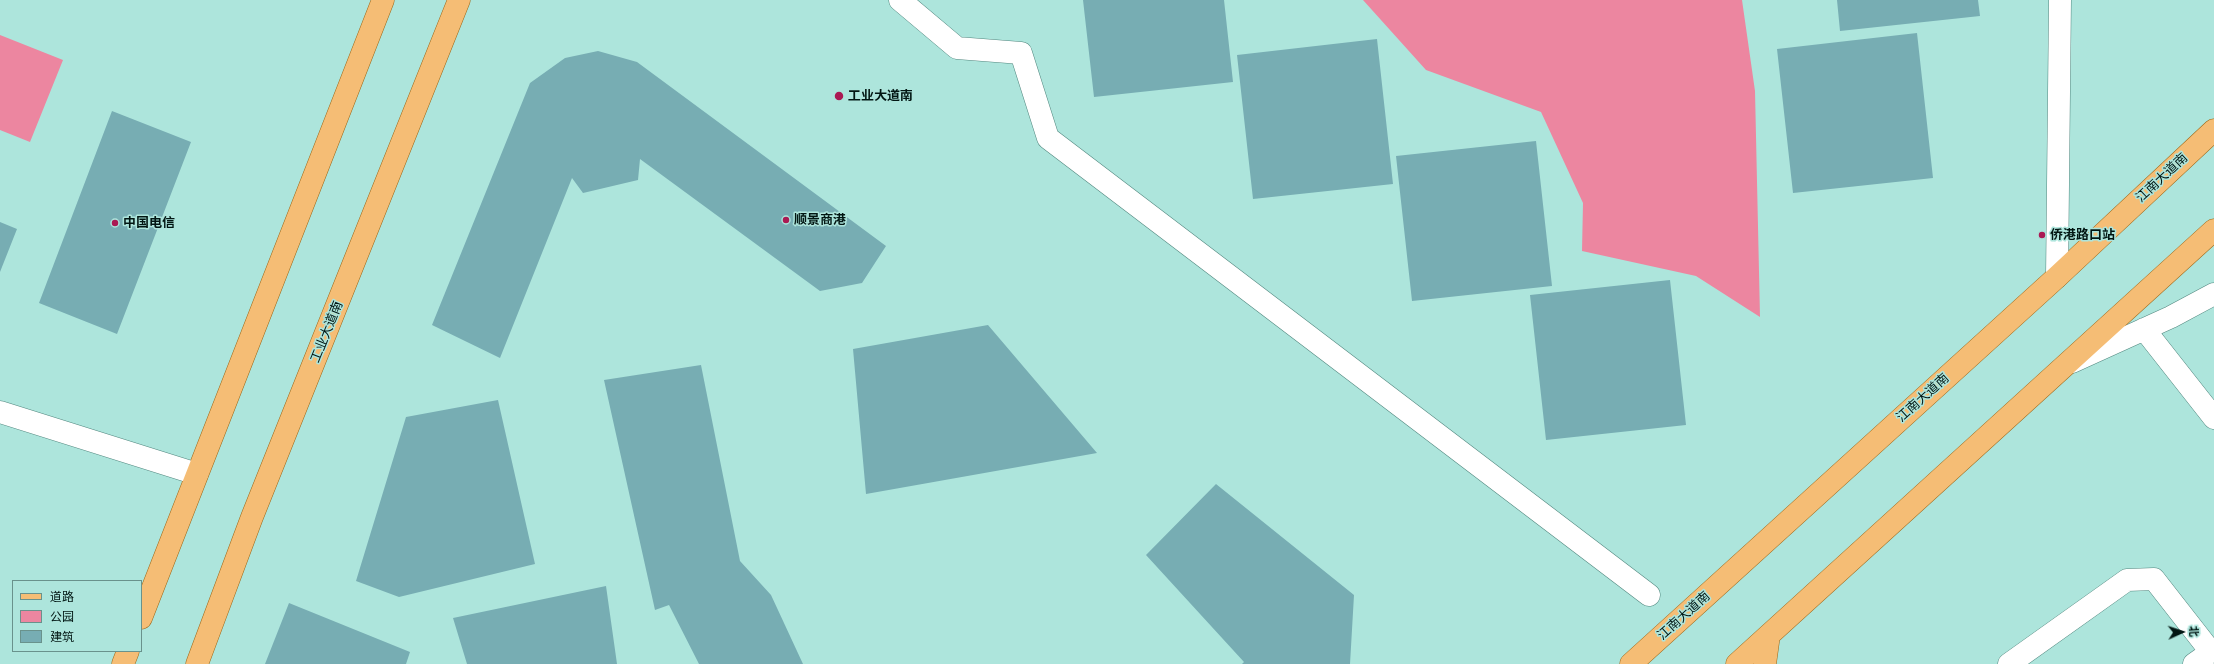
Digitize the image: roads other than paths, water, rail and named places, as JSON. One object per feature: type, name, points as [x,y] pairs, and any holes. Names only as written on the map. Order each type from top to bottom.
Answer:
[{"type":"main road","points":[[142,615],[382,0]]},
{"type":"main road","name":"工业大道南","points":[[197,664],[252,518],[459,0]]},
{"type":"main road","name":"江南大道南","points":[[1632,664],[2057,277],[2214,130]]},
{"type":"main road","points":[[1737,664],[2214,230]]},
{"type":"main road","points":[[1765,664],[1769,635]]},
{"type":"main road","points":[[123,664],[128,652]]},
{"type":"street","points":[[900,0],[957,48],[1021,53],[1048,138],[1650,595]]},
{"type":"street","points":[[2057,277],[2060,0]]},
{"type":"street","points":[[2069,363],[2144,329],[2214,294]]},
{"type":"street","points":[[2144,329],[2214,418]]},
{"type":"street","points":[[0,412],[197,474]]},
{"type":"street","points":[[2009,664],[2127,580],[2154,579],[2206,655]]},
{"type":"place","name":"工业大道南","points":[[839,96]]},
{"type":"place","name":"顺景商港","points":[[786,220]]},
{"type":"place","name":"中国电信","points":[[115,223]]},
{"type":"place","name":"侨港路口站","points":[[2042,235]]}]
